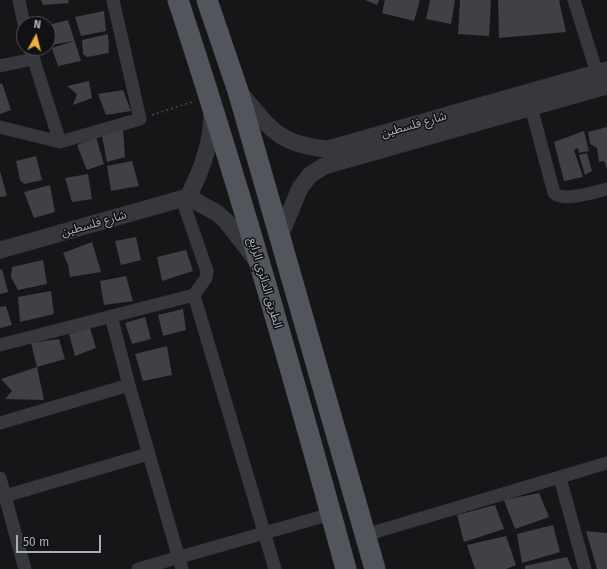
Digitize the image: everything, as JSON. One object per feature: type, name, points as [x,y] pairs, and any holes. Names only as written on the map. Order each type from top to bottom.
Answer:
[{"type":"main road","name":"الطريق الدائري الرابع","points":[[178,0],[211,100],[261,267],[346,569]]},
{"type":"main road","points":[[208,0],[238,91],[375,569]]},
{"type":"street","points":[[19,0],[22,16]]},
{"type":"street","points":[[0,126],[60,142],[140,119],[113,0]]},
{"type":"street","points":[[574,0],[604,76]]},
{"type":"street","points":[[0,66],[26,56]]},
{"type":"street","points":[[32,56],[60,142]]},
{"type":"street","name":"شارع فلسطين","points":[[238,91],[260,119],[290,142],[308,147],[328,149],[604,76]]},
{"type":"street","name":"شارع فلسطين","points":[[280,236],[300,188],[310,175],[324,166],[531,107],[604,76]]},
{"type":"street","points":[[0,345],[194,296],[206,278],[207,271],[185,198],[204,162],[212,124],[211,100]]},
{"type":"street","points":[[531,107],[554,193],[557,196],[565,198],[607,189]]},
{"type":"street","points":[[185,198],[217,213],[226,221],[261,267]]},
{"type":"street","name":"شارع فلسطين","points":[[0,250],[185,198]]},
{"type":"street","points":[[194,296],[275,569]]},
{"type":"street","points":[[111,316],[128,386],[180,563]]},
{"type":"street","points":[[0,423],[128,386]]},
{"type":"street","points":[[5,496],[148,454]]},
{"type":"street","points":[[365,535],[607,463]]},
{"type":"street","points":[[0,478],[25,569]]},
{"type":"street","points":[[560,478],[585,569]]},
{"type":"street","points":[[138,569],[180,563],[264,532],[331,514]]},
{"type":"path","points":[[140,119],[211,100]]},
{"type":"building","points":[[41,0],[68,0],[69,3],[43,5]]},
{"type":"building","points":[[365,0],[379,0],[377,5]]},
{"type":"building","points":[[385,0],[420,0],[414,21],[382,13]]},
{"type":"building","points":[[430,0],[455,0],[451,24],[426,19]]},
{"type":"building","points":[[460,0],[491,0],[489,36],[458,34]]},
{"type":"building","points":[[498,0],[559,0],[566,32],[499,38]]},
{"type":"building","points":[[104,11],[106,31],[81,36],[75,17]]},
{"type":"building","points":[[68,20],[81,61],[58,66],[55,56],[56,56],[56,47],[74,41],[56,44],[56,23]]},
{"type":"building","points":[[108,34],[109,53],[87,57],[83,54],[82,40]]},
{"type":"building","points":[[89,81],[92,98],[73,105],[77,94],[67,86]]},
{"type":"building","points":[[2,83],[11,110],[0,114],[0,84]]},
{"type":"building","points":[[123,90],[131,111],[106,115],[98,94]]},
{"type":"building","points":[[607,127],[607,169],[604,161],[599,162],[597,148],[590,144],[588,132]]},
{"type":"building","points":[[123,129],[125,157],[107,162],[102,136]]},
{"type":"building","points":[[584,131],[589,151],[579,153],[578,148],[574,150],[583,177],[564,181],[554,142]]},
{"type":"building","points":[[96,137],[104,164],[87,170],[77,145]]},
{"type":"building","points":[[587,153],[592,171],[585,175],[579,155]]},
{"type":"building","points":[[36,156],[42,180],[24,184],[20,180],[16,161]]},
{"type":"building","points":[[132,161],[139,186],[111,191],[107,166]]},
{"type":"building","points":[[0,171],[7,196],[0,197]]},
{"type":"building","points":[[88,174],[92,199],[72,202],[65,178]]},
{"type":"building","points":[[50,185],[55,212],[34,218],[24,192]]},
{"type":"building","points":[[136,237],[141,260],[121,265],[115,241]]},
{"type":"building","points":[[92,242],[101,272],[70,277],[68,265],[63,253]]},
{"type":"building","points":[[186,250],[193,271],[162,281],[157,257]]},
{"type":"building","points":[[43,260],[47,284],[18,290],[11,277],[12,267]]},
{"type":"building","points":[[2,269],[8,292],[0,294],[0,270]]},
{"type":"building","points":[[126,276],[133,301],[104,305],[100,281]]},
{"type":"building","points":[[51,291],[54,314],[20,322],[18,297]]},
{"type":"building","points":[[6,306],[12,325],[0,328],[0,307]]},
{"type":"building","points":[[183,309],[186,330],[163,336],[158,315]]},
{"type":"building","points":[[145,317],[151,339],[132,344],[125,323]]},
{"type":"building","points":[[90,328],[96,348],[75,356],[69,334]]},
{"type":"building","points":[[59,339],[65,359],[37,367],[31,343]]},
{"type":"building","points":[[167,346],[172,375],[143,381],[135,354]]},
{"type":"building","points":[[37,367],[44,400],[5,399],[12,391],[1,379]]},
{"type":"building","points":[[539,493],[549,517],[515,529],[504,500]]},
{"type":"building","points":[[495,505],[504,529],[464,542],[457,515]]},
{"type":"building","points":[[553,525],[560,552],[522,563],[517,534]]},
{"type":"building","points":[[586,531],[607,533],[607,569],[597,569]]},
{"type":"building","points":[[506,536],[516,565],[506,569],[475,569],[467,545]]},
{"type":"building","points":[[567,557],[572,569],[525,569],[525,566]]}]
